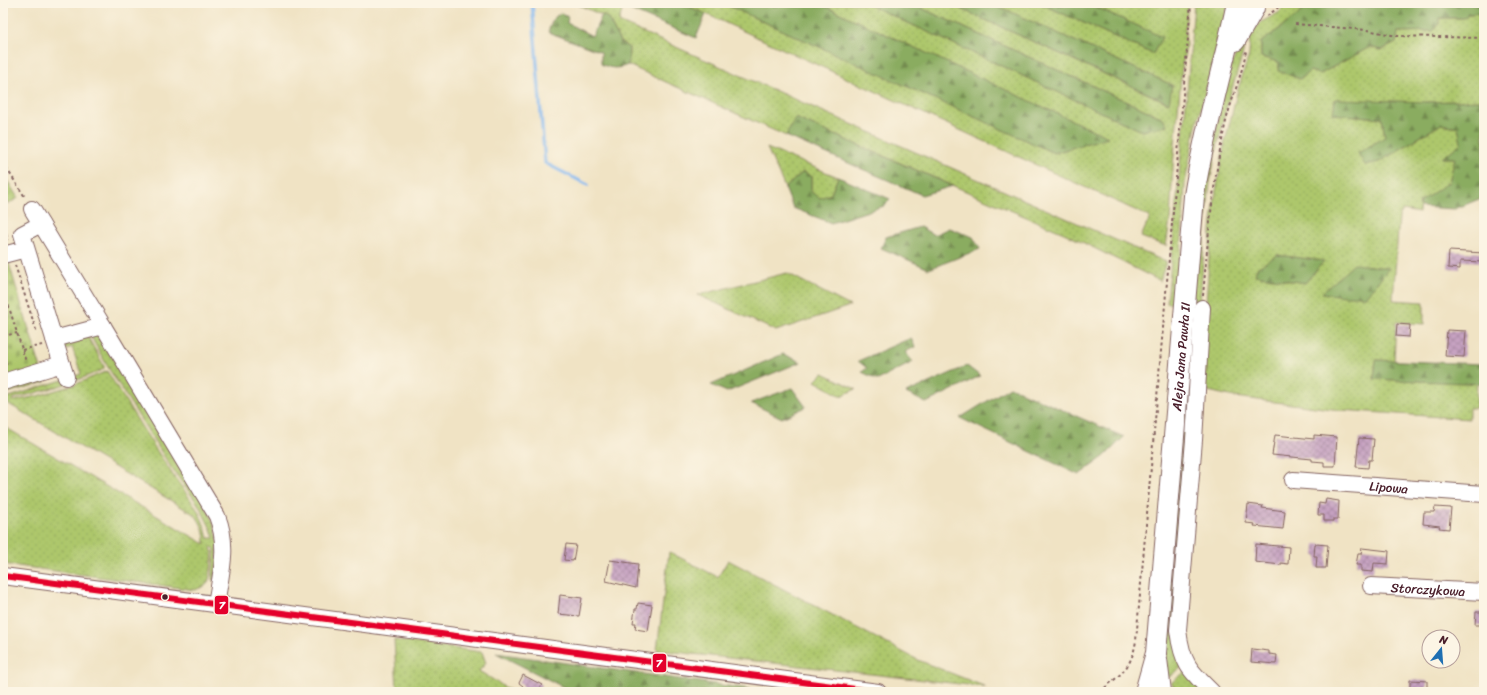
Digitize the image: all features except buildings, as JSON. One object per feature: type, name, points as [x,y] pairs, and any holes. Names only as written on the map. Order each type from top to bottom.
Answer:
[{"type":"main road","name":"Aleja Jana Pawła II","points":[[1161,692],[1156,653],[1194,196],[1205,132],[1214,94],[1224,63],[1249,4]]},
{"type":"main road","name":"Aleja Jana Pawła II","points":[[1144,692],[1156,653]]},
{"type":"street","points":[[32,209],[217,516],[222,528],[224,546],[216,604]]},
{"type":"street","points":[[3,382],[30,374],[59,370],[14,252],[22,234],[41,224]]},
{"type":"street","points":[[1202,308],[1194,440],[1178,630],[1180,648],[1186,663],[1195,675],[1212,692]]},
{"type":"street","points":[[47,341],[103,326]]},
{"type":"street","name":"Lipowa","points":[[1293,480],[1484,494]]},
{"type":"street","points":[[3,576],[878,692]]},
{"type":"street","name":"Storczykowa","points":[[1371,586],[1484,592]]},
{"type":"path","points":[[1100,692],[1127,668],[1133,656],[1136,641],[1191,3]]},
{"type":"path","points":[[1295,24],[1367,30],[1397,36],[1484,38]]},
{"type":"path","points":[[1202,308],[1214,187],[1226,120],[1245,59]]},
{"type":"path","points":[[3,163],[32,209]]},
{"type":"path","points":[[6,234],[59,370]]},
{"type":"path","points":[[3,288],[30,374]]},
{"type":"path","points":[[3,336],[17,333]]},
{"type":"path","points":[[22,350],[47,341]]},
{"type":"path","points":[[3,350],[7,366],[3,367]]},
{"type":"green space","points":[[574,3],[622,3],[623,7],[619,22],[1166,262],[1160,281],[1066,234],[795,118],[786,136],[628,65],[629,48],[620,42],[608,18]]},
{"type":"green space","points":[[622,3],[680,3],[706,14],[696,38],[623,7]]},
{"type":"green space","points":[[680,3],[722,3],[1055,153],[1107,137],[818,3],[865,3],[1142,131],[1167,125],[1163,118],[910,3],[948,3],[1168,103],[1172,85],[991,3],[1039,3],[1153,54],[1161,37],[1087,3],[1188,3],[1185,28],[1186,47],[1182,67],[1173,166],[1170,220],[1166,246],[1141,237],[1150,217]]},
{"type":"green space","points":[[722,3],[818,3],[1108,137],[1054,153]]},
{"type":"green space","points":[[865,3],[910,3],[1163,118],[1167,125],[1142,131]]},
{"type":"green space","points":[[948,3],[991,3],[1172,85],[1169,103]]},
{"type":"green space","points":[[1039,3],[1087,3],[1162,37],[1153,54]]},
{"type":"green space","points":[[1194,3],[1229,3],[1195,131],[1185,183],[1178,304],[1167,303]]},
{"type":"green space","points":[[1288,3],[1323,3],[1305,7],[1297,16],[1261,42],[1261,57],[1320,74],[1370,47],[1381,50],[1396,43],[1398,32],[1433,31],[1438,18],[1463,18],[1467,14],[1483,13],[1481,3],[1484,3],[1484,100],[1427,102],[1334,114],[1382,118],[1385,137],[1379,162],[1441,124],[1458,127],[1462,143],[1443,158],[1455,158],[1449,183],[1420,202],[1419,213],[1403,210],[1399,217],[1393,300],[1424,302],[1424,324],[1396,322],[1394,361],[1376,360],[1374,379],[1477,383],[1476,408],[1469,408],[1469,419],[1340,410],[1234,397],[1200,389],[1211,230],[1224,146],[1238,89],[1249,55],[1250,35],[1261,22],[1278,13]],"holes":[[[1277,255],[1323,261],[1305,283],[1255,275]]]},
{"type":"green space","points":[[1323,3],[1481,3],[1484,13],[1468,14],[1464,18],[1439,18],[1439,24],[1433,31],[1398,32],[1396,43],[1381,50],[1370,47],[1320,74],[1310,71],[1300,79],[1278,71],[1279,62],[1261,57],[1261,42],[1297,16],[1305,7]]},
{"type":"green space","points":[[560,13],[568,17],[567,23],[592,36],[602,15],[608,18],[620,42],[629,48],[628,65],[614,68],[605,66],[601,64],[601,52],[548,32],[553,19]]},
{"type":"green space","points":[[1243,34],[1245,35],[1243,53],[1226,109],[1210,182],[1187,483],[1182,667],[1169,677],[1166,677],[1166,625],[1198,224],[1225,84]]},
{"type":"green space","points":[[1335,99],[1427,102],[1484,100],[1484,197],[1455,209],[1419,207],[1420,202],[1449,182],[1455,158],[1442,158],[1461,143],[1458,127],[1441,124],[1379,162],[1365,165],[1358,153],[1385,137],[1382,118],[1333,114]]},
{"type":"green space","points":[[795,118],[953,186],[922,195],[786,136]]},
{"type":"green space","points":[[767,148],[838,177],[831,194],[820,198],[811,192],[811,176],[803,172],[785,188]]},
{"type":"green space","points":[[803,172],[811,176],[811,192],[820,198],[831,194],[838,177],[890,199],[884,206],[831,223],[793,208],[785,188]]},
{"type":"green space","points":[[3,174],[18,198],[8,204],[3,199]]},
{"type":"green space","points":[[920,227],[934,235],[949,228],[973,237],[980,249],[929,269],[881,248],[886,237]]},
{"type":"green space","points":[[3,244],[45,382],[3,394]]},
{"type":"green space","points":[[1277,255],[1324,261],[1305,283],[1255,275],[1257,268]]},
{"type":"green space","points":[[1354,264],[1389,268],[1366,296],[1344,296],[1322,293]]},
{"type":"green space","points":[[787,273],[850,306],[776,331],[698,295]]},
{"type":"green space","points":[[95,334],[99,335],[107,342],[210,514],[218,540],[218,558],[215,580],[212,580],[215,549],[212,547],[212,563],[207,584],[195,590],[3,564],[3,426],[205,544],[203,528],[195,515],[7,403],[3,404],[3,399],[81,374],[72,347],[64,350],[63,345],[67,341]],"holes":[[[88,337],[91,337],[109,369],[172,469],[198,504],[214,538],[208,538],[202,519],[194,504],[164,462],[107,371],[76,384],[37,396],[13,401],[12,399],[70,383],[104,369],[104,366]]]},
{"type":"green space","points":[[911,338],[915,347],[905,352],[913,362],[878,380],[862,372],[867,368],[858,361]]},
{"type":"green space","points":[[783,354],[801,362],[727,392],[711,385]]},
{"type":"green space","points":[[1376,360],[1484,364],[1484,384],[1374,379]]},
{"type":"green space","points":[[967,366],[980,376],[926,403],[906,393]]},
{"type":"green space","points":[[823,373],[856,389],[841,396],[815,381]]},
{"type":"green space","points":[[1010,387],[1124,437],[1105,456],[1079,475],[960,418]]},
{"type":"green space","points":[[792,388],[806,407],[782,418],[751,403]]},
{"type":"green space","points":[[669,552],[718,577],[728,560],[918,660],[986,687],[657,650]]},
{"type":"green space","points":[[394,640],[482,652],[486,663],[479,671],[513,692],[402,692],[397,689]]},
{"type":"green space","points":[[496,653],[749,689],[755,692],[573,692]]},
{"type":"green space","points":[[1185,672],[1207,692],[1177,692],[1171,683]]},
{"type":"waterway","points":[[532,3],[545,163],[588,185]]},
{"type":"transit line","name":"7","points":[[3,576],[878,692]]}]
